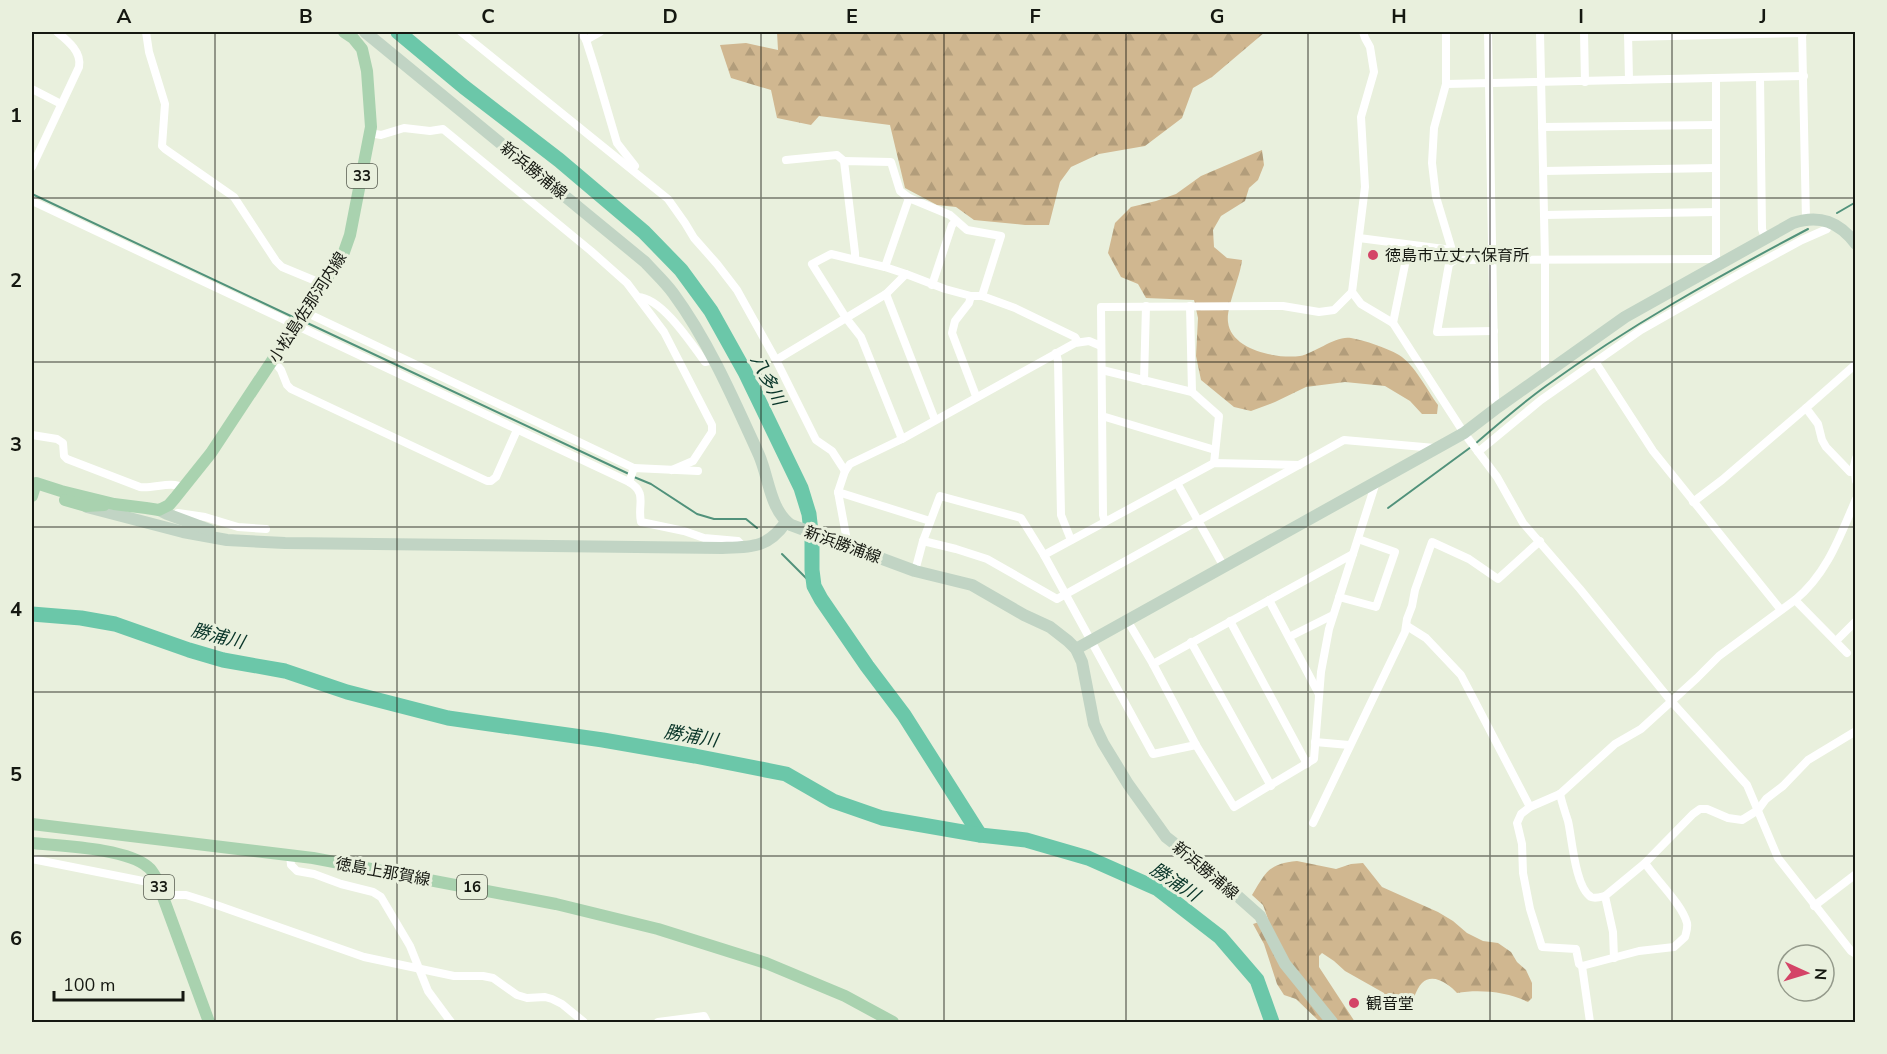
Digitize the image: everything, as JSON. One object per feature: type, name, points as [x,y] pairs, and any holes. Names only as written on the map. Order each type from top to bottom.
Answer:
[{"type":"main road","name":"小松島佐那河内線","points":[[159,510],[169,505],[211,453],[344,252],[350,235],[370,133],[367,71],[362,49],[353,38],[344,32]]},
{"type":"main road","points":[[33,488],[114,504],[159,510]]},
{"type":"main road","points":[[33,488],[86,506],[114,504]]},
{"type":"main road","name":"徳島上那賀線","points":[[32,824],[313,858],[572,908],[658,929],[766,963],[844,996],[893,1023]]},
{"type":"main road","name":"33","points":[[32,843],[86,848],[134,860],[150,868],[209,1023]]},
{"type":"street","points":[[32,167],[79,67],[79,56],[57,32]]},
{"type":"street","points":[[146,32],[149,52],[165,104],[162,146],[234,197],[282,267],[323,285]]},
{"type":"street","name":"新浜勝浦線","points":[[365,32],[645,262],[672,292],[713,360],[761,458],[776,504],[789,524],[915,571],[972,585],[1050,627],[1076,649],[1082,662],[1094,724],[1128,784],[1166,837],[1225,883],[1260,916],[1285,964],[1332,1023]]},
{"type":"street","points":[[461,32],[668,199],[694,238],[724,272],[749,310],[816,440],[832,451],[845,471]]},
{"type":"street","points":[[581,32],[586,40],[617,143],[636,167],[635,171]]},
{"type":"street","points":[[586,40],[600,32]]},
{"type":"street","points":[[1105,522],[1102,515],[1101,307],[1283,306],[1319,312],[1334,310],[1352,292],[1365,187],[1361,117],[1374,72],[1370,47],[1363,32]]},
{"type":"street","points":[[1446,32],[1446,84],[1434,128],[1432,163],[1436,198],[1455,260]]},
{"type":"street","points":[[1488,32],[1495,401],[1498,407]]},
{"type":"street","points":[[1540,32],[1545,366],[1547,372]]},
{"type":"street","points":[[1584,32],[1585,82]]},
{"type":"street","points":[[1629,80],[1628,34],[1803,32],[1806,220]]},
{"type":"street","points":[[1446,84],[1804,76]]},
{"type":"street","points":[[1760,77],[1762,229],[1765,238]]},
{"type":"street","points":[[1716,78],[1717,262]]},
{"type":"street","points":[[32,89],[61,104]]},
{"type":"street","points":[[1542,127],[1716,125]]},
{"type":"street","points":[[370,133],[381,135],[404,128],[430,131],[443,129],[627,283],[664,332],[712,424],[712,432],[693,461],[672,470]]},
{"type":"street","points":[[786,160],[837,155],[844,161],[891,162],[900,191],[909,198],[950,215],[967,230],[1001,236],[982,296]]},
{"type":"street","points":[[844,161],[855,259]]},
{"type":"street","points":[[1543,171],[1716,168]]},
{"type":"street","points":[[885,267],[909,198]]},
{"type":"street","points":[[32,201],[300,320],[631,475],[634,485],[641,494],[641,522],[688,535],[738,541],[744,547]]},
{"type":"street","points":[[1544,215],[1716,212]]},
{"type":"street","points":[[932,285],[952,225],[956,220]]},
{"type":"street","points":[[1076,649],[1464,433],[1625,317],[1717,262],[1792,224],[1806,220],[1829,222],[1846,232],[1856,244]]},
{"type":"street","points":[[1478,452],[1541,400],[1641,330],[1743,272],[1827,229],[1829,222]]},
{"type":"street","points":[[1359,238],[1452,250]]},
{"type":"street","points":[[1393,323],[1409,244]]},
{"type":"street","points":[[902,439],[861,336],[846,318],[812,264],[831,254],[885,267],[932,285],[971,296],[982,296],[1015,308],[1075,337],[1078,342]]},
{"type":"street","points":[[1494,331],[1437,332],[1449,264],[1455,260],[1717,262]]},
{"type":"street","points":[[776,360],[886,294],[906,274]]},
{"type":"street","points":[[1352,292],[1361,304],[1393,323],[1464,433],[1497,477],[1523,523],[1671,701],[1747,785],[1778,858],[1814,906],[1856,954]]},
{"type":"street","points":[[886,294],[935,420]]},
{"type":"street","points":[[971,296],[969,303],[955,321],[952,333],[976,396]]},
{"type":"street","points":[[638,297],[647,297],[676,322],[705,362],[713,360]]},
{"type":"street","points":[[1144,381],[1146,306]]},
{"type":"street","points":[[1190,306],[1192,392]]},
{"type":"street","points":[[300,320],[517,430],[631,475],[672,470],[698,471]]},
{"type":"street","points":[[845,545],[838,492],[845,471],[850,464],[902,439],[976,396],[1078,342],[1089,341],[1101,346]]},
{"type":"street","points":[[1056,353],[1061,515],[1071,540]]},
{"type":"street","points":[[273,360],[291,389],[487,481],[496,477],[517,430]]},
{"type":"street","points":[[1596,363],[1653,451],[1781,610]]},
{"type":"street","points":[[1693,502],[1722,480],[1856,364]]},
{"type":"street","points":[[1102,370],[1192,392],[1219,416],[1214,463]]},
{"type":"street","points":[[1806,408],[1818,424],[1826,447],[1855,476]]},
{"type":"street","points":[[1102,416],[1215,450]]},
{"type":"street","points":[[32,435],[57,439],[63,443],[64,456],[67,459],[140,487],[178,484],[183,488]]},
{"type":"street","points":[[923,541],[987,559],[1057,599],[1344,440],[1436,448]]},
{"type":"street","points":[[1855,476],[1856,458]]},
{"type":"street","points":[[1044,555],[1214,463],[1299,465]]},
{"type":"street","points":[[1127,620],[1196,745],[1234,807],[1314,759],[1321,672],[1333,615],[1376,482]]},
{"type":"street","points":[[1177,483],[1224,567]]},
{"type":"street","points":[[838,492],[930,521]]},
{"type":"street","points":[[915,571],[923,541],[940,496],[1021,518],[1044,555],[1153,754],[1196,745]]},
{"type":"street","points":[[1590,1023],[1582,966],[1579,964],[1576,949],[1542,947],[1530,909],[1522,867],[1522,844],[1518,823],[1521,814],[1530,807],[1560,794],[1615,744],[1641,729],[1719,656],[1809,589],[1828,561],[1856,499]]},
{"type":"street","points":[[86,506],[183,532],[227,540],[258,541],[744,547],[758,545],[773,538],[789,524]]},
{"type":"street","points":[[159,510],[203,528],[258,541]]},
{"type":"street","points":[[159,510],[205,518],[238,527],[266,529]]},
{"type":"street","points":[[1339,597],[1376,607],[1395,552],[1358,539]]},
{"type":"street","points":[[1313,823],[1407,626],[1415,590],[1432,542],[1469,559],[1498,579],[1540,541]]},
{"type":"street","points":[[1153,664],[1353,554]]},
{"type":"street","points":[[1269,600],[1319,694]]},
{"type":"street","points":[[1795,600],[1847,653]]},
{"type":"street","points":[[1289,637],[1333,615]]},
{"type":"street","points":[[1230,621],[1307,764]]},
{"type":"street","points":[[1836,641],[1856,621]]},
{"type":"street","points":[[1407,626],[1426,638],[1461,675],[1530,807]]},
{"type":"street","points":[[1191,642],[1271,786]]},
{"type":"street","points":[[1560,794],[1581,881],[1590,896],[1594,898],[1605,896],[1645,864],[1700,809],[1742,820],[1758,810],[1808,760],[1856,731]]},
{"type":"street","points":[[1315,742],[1349,746]]},
{"type":"street","points":[[290,855],[291,865],[297,871],[373,892],[381,897],[410,946],[428,991],[451,1023]]},
{"type":"street","points":[[32,859],[186,895],[364,957],[454,976],[493,978],[517,995],[527,998],[552,999],[562,1004],[584,1023]]},
{"type":"street","points":[[1582,966],[1639,951],[1674,946],[1681,943],[1685,937],[1687,923],[1683,915],[1645,864]]},
{"type":"street","points":[[1814,906],[1856,874]]},
{"type":"street","points":[[1605,896],[1613,932],[1614,958]]},
{"type":"street","points":[[658,1023],[704,1016],[707,1023]]},
{"type":"green space","points":[[777,32],[1265,32],[1212,77],[1193,88],[1182,118],[1145,146],[1099,154],[1071,167],[1060,182],[1049,225],[1025,225],[974,220],[956,207],[937,205],[905,188],[890,125],[819,116],[811,125],[777,118],[771,90],[731,78],[720,45],[746,43],[778,50]]},
{"type":"green space","points":[[1262,150],[1264,165],[1258,180],[1249,188],[1245,201],[1221,216],[1213,230],[1214,247],[1227,258],[1242,260],[1228,316],[1231,332],[1237,340],[1256,351],[1279,356],[1300,356],[1345,338],[1357,339],[1382,347],[1399,355],[1410,365],[1438,405],[1437,414],[1422,414],[1410,401],[1385,386],[1345,382],[1306,387],[1251,411],[1234,407],[1201,380],[1196,356],[1198,318],[1194,300],[1146,298],[1138,284],[1121,277],[1108,253],[1115,223],[1131,207],[1176,194],[1201,176]]},
{"type":"green space","points":[[1297,861],[1336,869],[1363,863],[1382,887],[1438,912],[1467,933],[1483,941],[1498,943],[1511,952],[1526,970],[1532,983],[1532,998],[1528,1002],[1494,992],[1457,993],[1446,983],[1431,979],[1422,983],[1409,1011],[1400,1012],[1389,1006],[1384,993],[1345,971],[1322,953],[1319,956],[1319,967],[1355,1022],[1320,1022],[1296,999],[1284,995],[1277,984],[1264,944],[1253,924],[1268,919],[1263,905],[1252,895],[1261,880],[1274,867]]},
{"type":"waterway","name":"八多川","points":[[398,32],[464,87],[559,160],[644,232],[681,270],[711,311],[745,372],[801,488],[809,514],[814,586],[867,666],[904,715],[980,835]]},
{"type":"waterway","points":[[32,194],[295,318]]},
{"type":"waterway","points":[[1837,213],[1856,202]]},
{"type":"waterway","points":[[1475,444],[1537,393],[1609,343],[1707,284],[1808,229]]},
{"type":"waterway","points":[[303,321],[629,474]]},
{"type":"waterway","points":[[1388,508],[1471,447]]},
{"type":"waterway","points":[[634,477],[651,484],[697,514],[714,519],[746,519],[757,528]]},
{"type":"waterway","points":[[782,554],[814,586]]},
{"type":"waterway","name":"勝浦川","points":[[32,614],[81,618],[115,624],[223,660],[285,671],[347,692],[448,718],[603,740],[786,774],[833,801],[882,818],[980,835],[1026,840],[1088,858],[1158,889],[1220,937],[1257,980],[1272,1022]]},
{"type":"place","name":"徳島市立丈六保育所","points":[[1373,255]]},
{"type":"place","name":"観音堂","points":[[1354,1003]]}]
